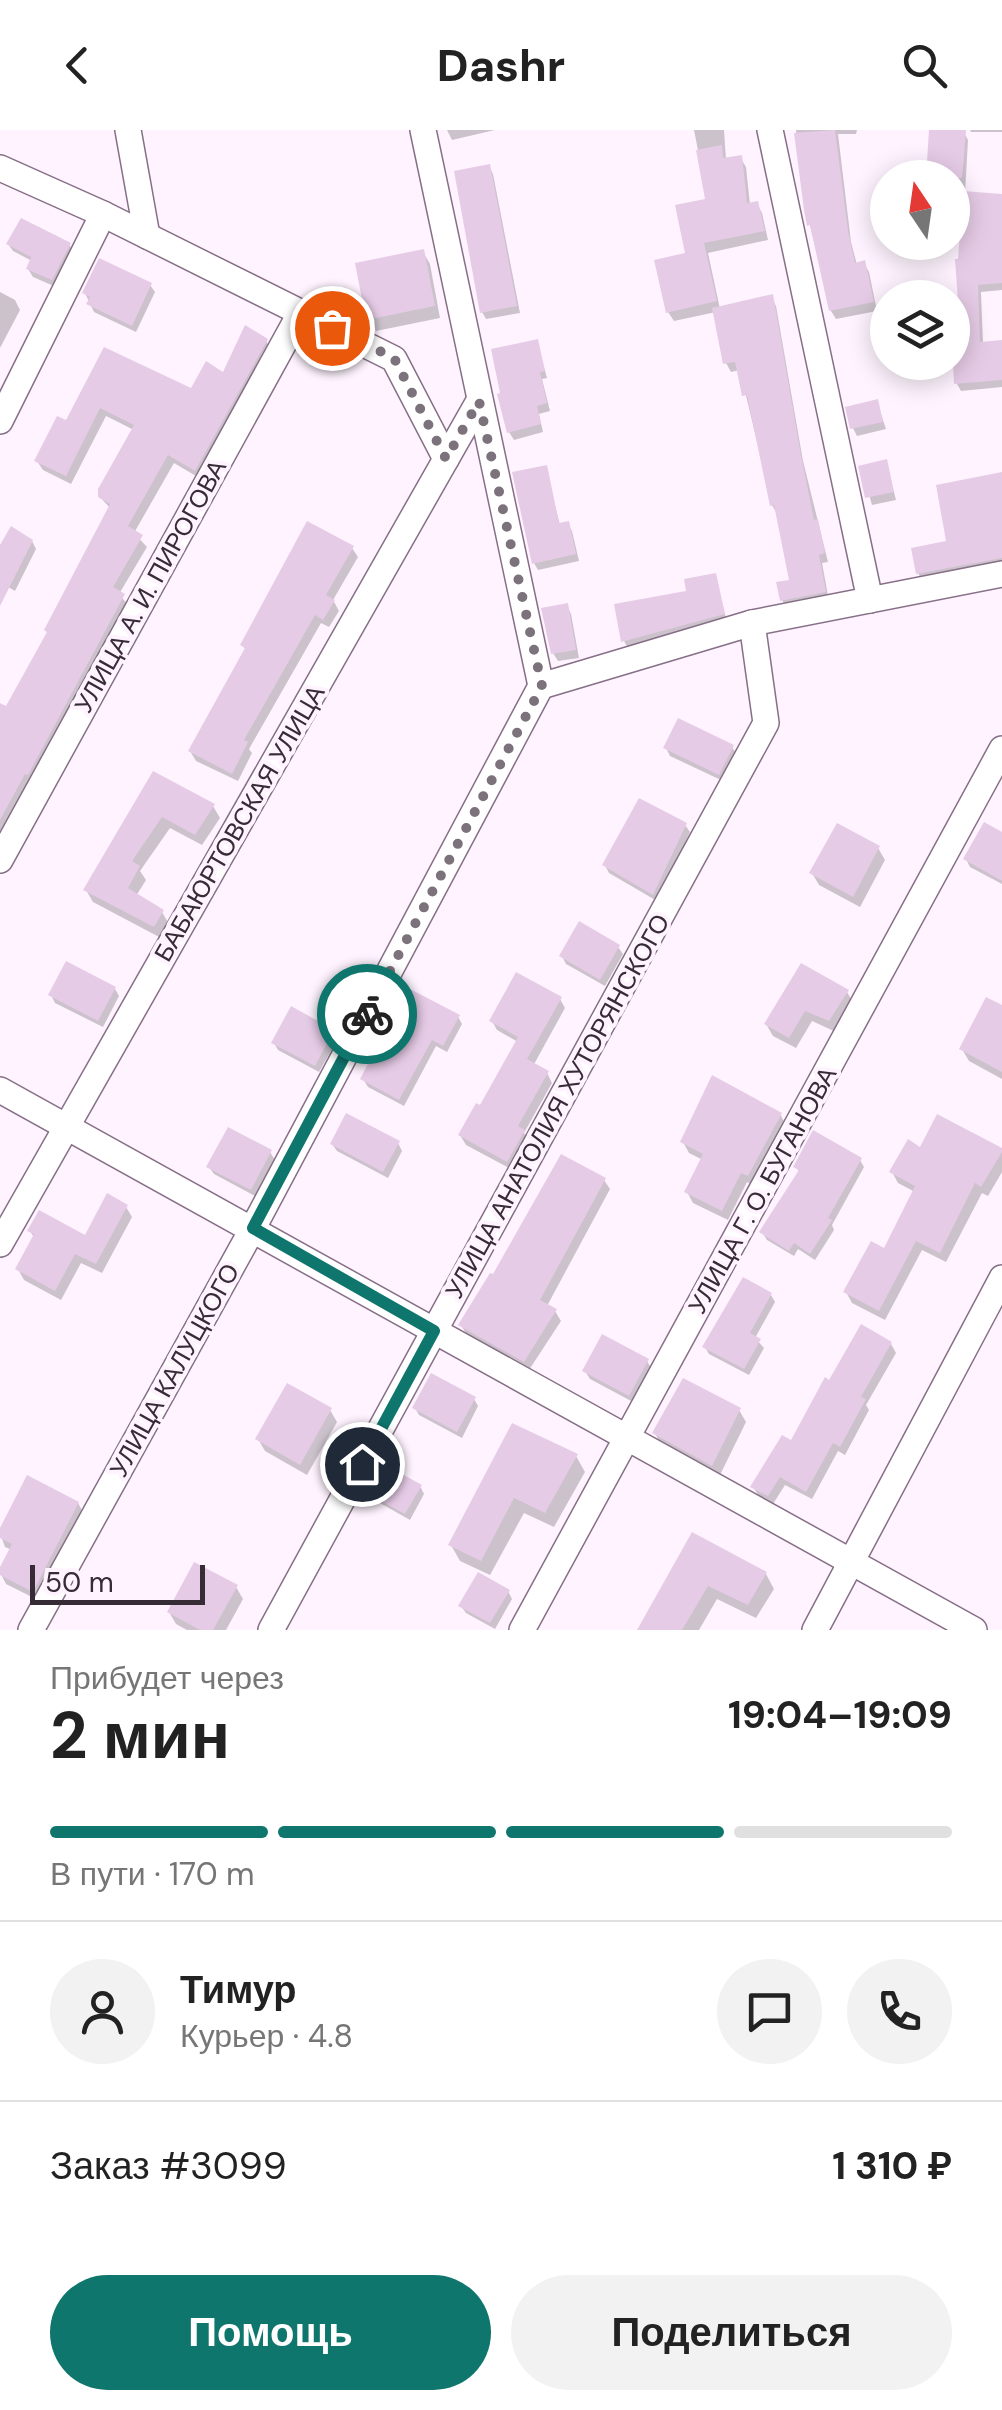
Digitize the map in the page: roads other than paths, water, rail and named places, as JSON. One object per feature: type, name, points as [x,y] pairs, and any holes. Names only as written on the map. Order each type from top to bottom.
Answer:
[{"type":"street","points":[[128,130],[147,236]]},
{"type":"street","points":[[423,130],[542,686],[752,623],[1002,574]]},
{"type":"street","points":[[770,130],[870,600]]},
{"type":"street","points":[[0,168],[103,214],[394,358],[446,459]]},
{"type":"street","points":[[0,421],[103,214]]},
{"type":"street","name":"УЛИЦА А. И. ПИРОГОВА","points":[[0,860],[301,312]]},
{"type":"street","name":"БАБАЮРТОВСКАЯ УЛИЦА","points":[[0,1244],[479,401]]},
{"type":"street","name":"УЛИЦА АНАТОЛИЯ ХУТОРЯНСКОГО","points":[[272,1630],[766,723],[752,623]]},
{"type":"street","name":"УЛИЦА КАЛУЦКОГО","points":[[30,1630],[253,1228],[542,686]]},
{"type":"street","name":"УЛИЦА Г. О. БУГАНОВА","points":[[522,1630],[1002,749]]},
{"type":"street","points":[[0,1090],[974,1630]]},
{"type":"street","points":[[815,1630],[1002,1278]]}]
